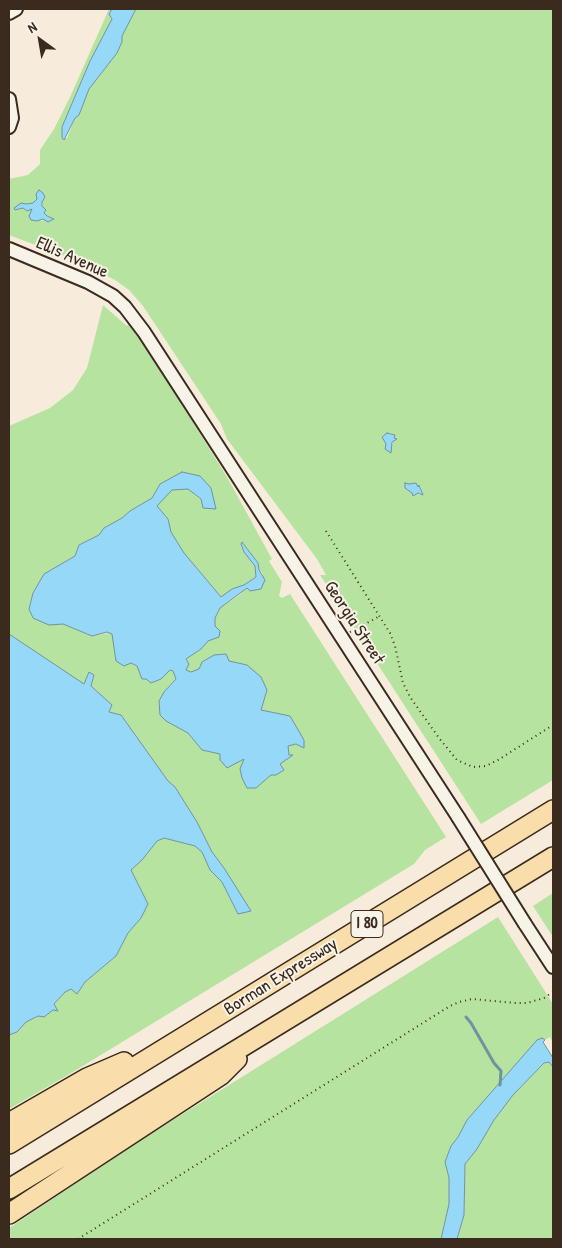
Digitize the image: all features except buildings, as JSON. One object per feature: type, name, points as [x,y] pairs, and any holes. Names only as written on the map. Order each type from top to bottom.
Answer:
[{"type":"highway","name":"Borman Expressway","points":[[9,1144],[553,810]]},
{"type":"highway","name":"I 80","points":[[9,1189],[553,857]]},
{"type":"highway","points":[[9,1214],[221,1075],[263,1034]]},
{"type":"highway","points":[[9,1123],[87,1078],[180,1038]]},
{"type":"street","points":[[9,13],[16,9]]},
{"type":"street","points":[[9,99],[12,118],[9,127]]},
{"type":"street","name":"Ellis Avenue","points":[[9,249],[88,282],[120,301]]},
{"type":"street","name":"Georgia Street","points":[[120,301],[144,332],[553,967]]},
{"type":"path","points":[[326,531],[393,638],[403,683],[410,697],[447,750],[462,763],[468,766],[480,767],[493,763],[553,725]]},
{"type":"path","points":[[342,637],[362,624],[380,616]]},
{"type":"path","points":[[78,1239],[450,1006],[472,1000],[527,1003],[544,998],[553,992]]},
{"type":"green space","points":[[109,9],[112,9],[109,14],[112,19],[90,61],[74,98],[62,127],[62,138],[67,138],[75,118],[79,115],[89,89],[117,53],[122,43],[122,36],[136,9],[553,9],[553,780],[481,824],[320,575],[326,575],[317,559],[227,439],[221,424],[143,306],[129,290],[115,280],[72,259],[9,235],[9,179],[28,175],[40,164],[40,150],[54,129]],"holes":[[[43,193],[45,197],[42,202],[44,213],[54,219],[37,221],[33,208],[27,211],[23,208],[26,204],[33,203]],[[390,433],[395,435],[391,449],[382,436]],[[406,485],[416,485],[421,487],[422,495],[407,490]]]},
{"type":"green space","points":[[103,305],[127,326],[129,324],[152,357],[227,477],[272,559],[269,561],[282,582],[279,596],[282,598],[290,594],[446,837],[425,850],[414,864],[9,1109],[9,1035],[17,1032],[26,1022],[39,1016],[44,1017],[53,1010],[57,1011],[54,1005],[65,992],[71,989],[77,994],[85,982],[116,956],[128,933],[141,918],[147,904],[131,870],[142,860],[157,841],[164,838],[195,846],[202,852],[210,870],[222,882],[238,914],[250,911],[212,852],[197,822],[175,787],[168,781],[121,715],[109,712],[112,705],[91,686],[94,675],[89,672],[84,685],[9,634],[9,426],[50,408],[73,390],[87,368]],"holes":[[[160,484],[211,488],[201,500],[188,489],[172,490],[156,506],[168,519],[171,532],[184,553],[221,597],[256,577],[255,566],[244,552],[241,545],[243,543],[258,563],[259,570],[263,574],[238,596],[220,608],[208,641],[201,649],[186,659],[189,664],[186,670],[191,672],[199,669],[202,662],[214,655],[226,654],[228,661],[247,665],[267,690],[261,710],[290,716],[303,740],[304,748],[296,744],[288,746],[289,755],[292,755],[280,764],[284,770],[271,775],[256,788],[245,759],[202,750],[188,733],[166,721],[160,715],[164,692],[176,678],[173,671],[170,670],[161,679],[151,683],[142,678],[137,666],[131,663],[116,661],[112,634],[92,636],[63,624],[33,618],[29,609],[33,593],[44,574],[75,556],[79,545],[99,535],[104,528],[152,498]]]},
{"type":"green space","points":[[553,893],[553,937],[533,906]]},
{"type":"green space","points":[[498,917],[553,1004],[553,1043],[550,1037],[544,1039],[520,1060],[467,1120],[451,1146],[445,1162],[449,1178],[449,1204],[441,1239],[9,1239],[9,1228],[149,1135]]},
{"type":"green space","points":[[549,1062],[553,1067],[553,1239],[457,1239],[464,1215],[465,1164],[513,1095],[537,1070]]},
{"type":"water","points":[[112,9],[136,9],[122,36],[122,42],[117,53],[89,89],[79,115],[75,118],[64,140],[62,138],[62,127],[90,61],[112,19],[109,14]]},
{"type":"water","points":[[39,190],[45,197],[42,202],[42,206],[46,210],[44,213],[54,219],[48,222],[43,219],[31,220],[29,216],[32,209],[27,211],[23,208],[15,210],[14,208],[21,203],[33,203],[37,199],[36,194]]},
{"type":"water","points":[[387,433],[395,435],[394,438],[397,439],[392,442],[391,453],[385,449],[386,444],[382,437]]},
{"type":"water","points":[[182,472],[200,476],[211,488],[216,509],[203,508],[201,499],[188,489],[172,490],[157,506],[168,519],[171,532],[184,553],[221,597],[256,577],[255,566],[244,552],[242,542],[258,563],[259,570],[265,580],[261,589],[250,591],[247,588],[220,608],[215,618],[215,626],[220,631],[219,637],[208,641],[201,649],[186,659],[189,664],[186,670],[191,672],[199,669],[202,662],[214,655],[226,654],[229,661],[247,665],[261,677],[267,690],[261,710],[290,716],[304,740],[304,748],[296,744],[288,746],[289,755],[293,755],[280,764],[284,770],[276,775],[271,775],[256,788],[247,788],[242,778],[240,769],[244,759],[227,768],[220,760],[220,754],[202,750],[188,733],[166,721],[160,715],[159,701],[164,692],[176,679],[173,671],[170,670],[161,679],[151,683],[146,679],[142,679],[137,666],[131,663],[124,666],[116,661],[112,634],[107,632],[92,636],[63,624],[49,625],[33,618],[29,609],[33,593],[44,574],[75,556],[79,545],[99,535],[104,528],[152,498],[160,484]]},
{"type":"water","points":[[405,483],[416,483],[418,487],[419,485],[423,495],[418,493],[413,496],[405,488]]},
{"type":"water","points":[[9,634],[84,684],[89,672],[94,675],[91,686],[112,705],[109,712],[121,715],[168,781],[175,787],[197,822],[212,852],[251,911],[238,914],[222,882],[210,870],[202,852],[195,846],[164,838],[157,841],[142,860],[131,870],[148,904],[141,918],[128,933],[116,956],[85,982],[77,994],[71,989],[65,992],[54,1004],[58,1011],[53,1010],[44,1017],[38,1016],[26,1022],[17,1032],[9,1035]]},
{"type":"water","points":[[542,1038],[545,1040],[543,1042],[553,1058],[553,1067],[549,1062],[544,1063],[513,1095],[465,1164],[464,1215],[457,1239],[441,1239],[449,1204],[449,1178],[445,1162],[451,1146],[467,1120],[537,1040]]},
{"type":"waterway","points":[[466,1017],[494,1063],[501,1071],[500,1085]]}]
